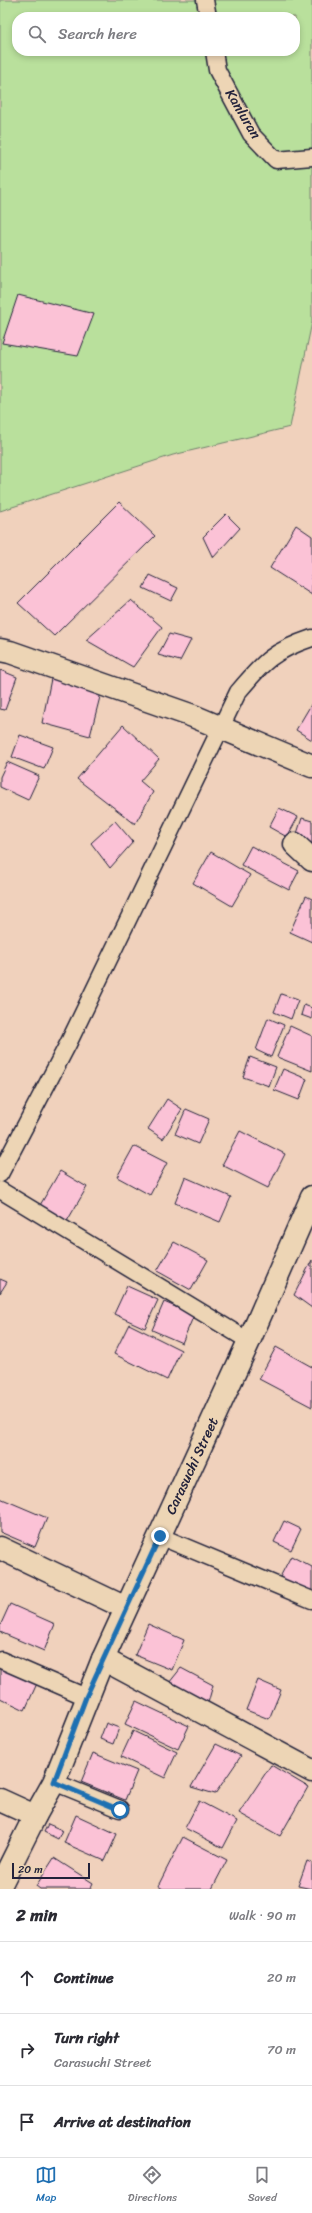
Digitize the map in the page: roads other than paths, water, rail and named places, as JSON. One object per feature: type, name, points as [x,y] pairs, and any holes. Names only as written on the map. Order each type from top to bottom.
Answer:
[{"type":"street","points":[[0,650],[17,654],[193,716],[312,766]]},
{"type":"street","points":[[295,844],[312,860]]},
{"type":"street","name":"Carasuchi Street","points":[[0,1886],[54,1782],[86,1697],[249,1341],[312,1197]]},
{"type":"street","points":[[0,1548],[126,1608]]},
{"type":"street","points":[[103,1659],[312,1771]]},
{"type":"street","points":[[0,1800],[35,1816]]},
{"type":"lane","points":[[205,0],[207,12]]},
{"type":"lane","name":"Kanluran","points":[[215,56],[217,70],[251,134],[276,160],[312,157]]},
{"type":"lane","points":[[0,1174],[68,1044],[238,692],[263,662],[287,646],[312,638]]},
{"type":"lane","points":[[0,1190],[249,1341]]},
{"type":"lane","points":[[160,1536],[312,1600]]},
{"type":"lane","points":[[1,1660],[86,1697]]},
{"type":"lane","points":[[54,1782],[120,1810]]}]
